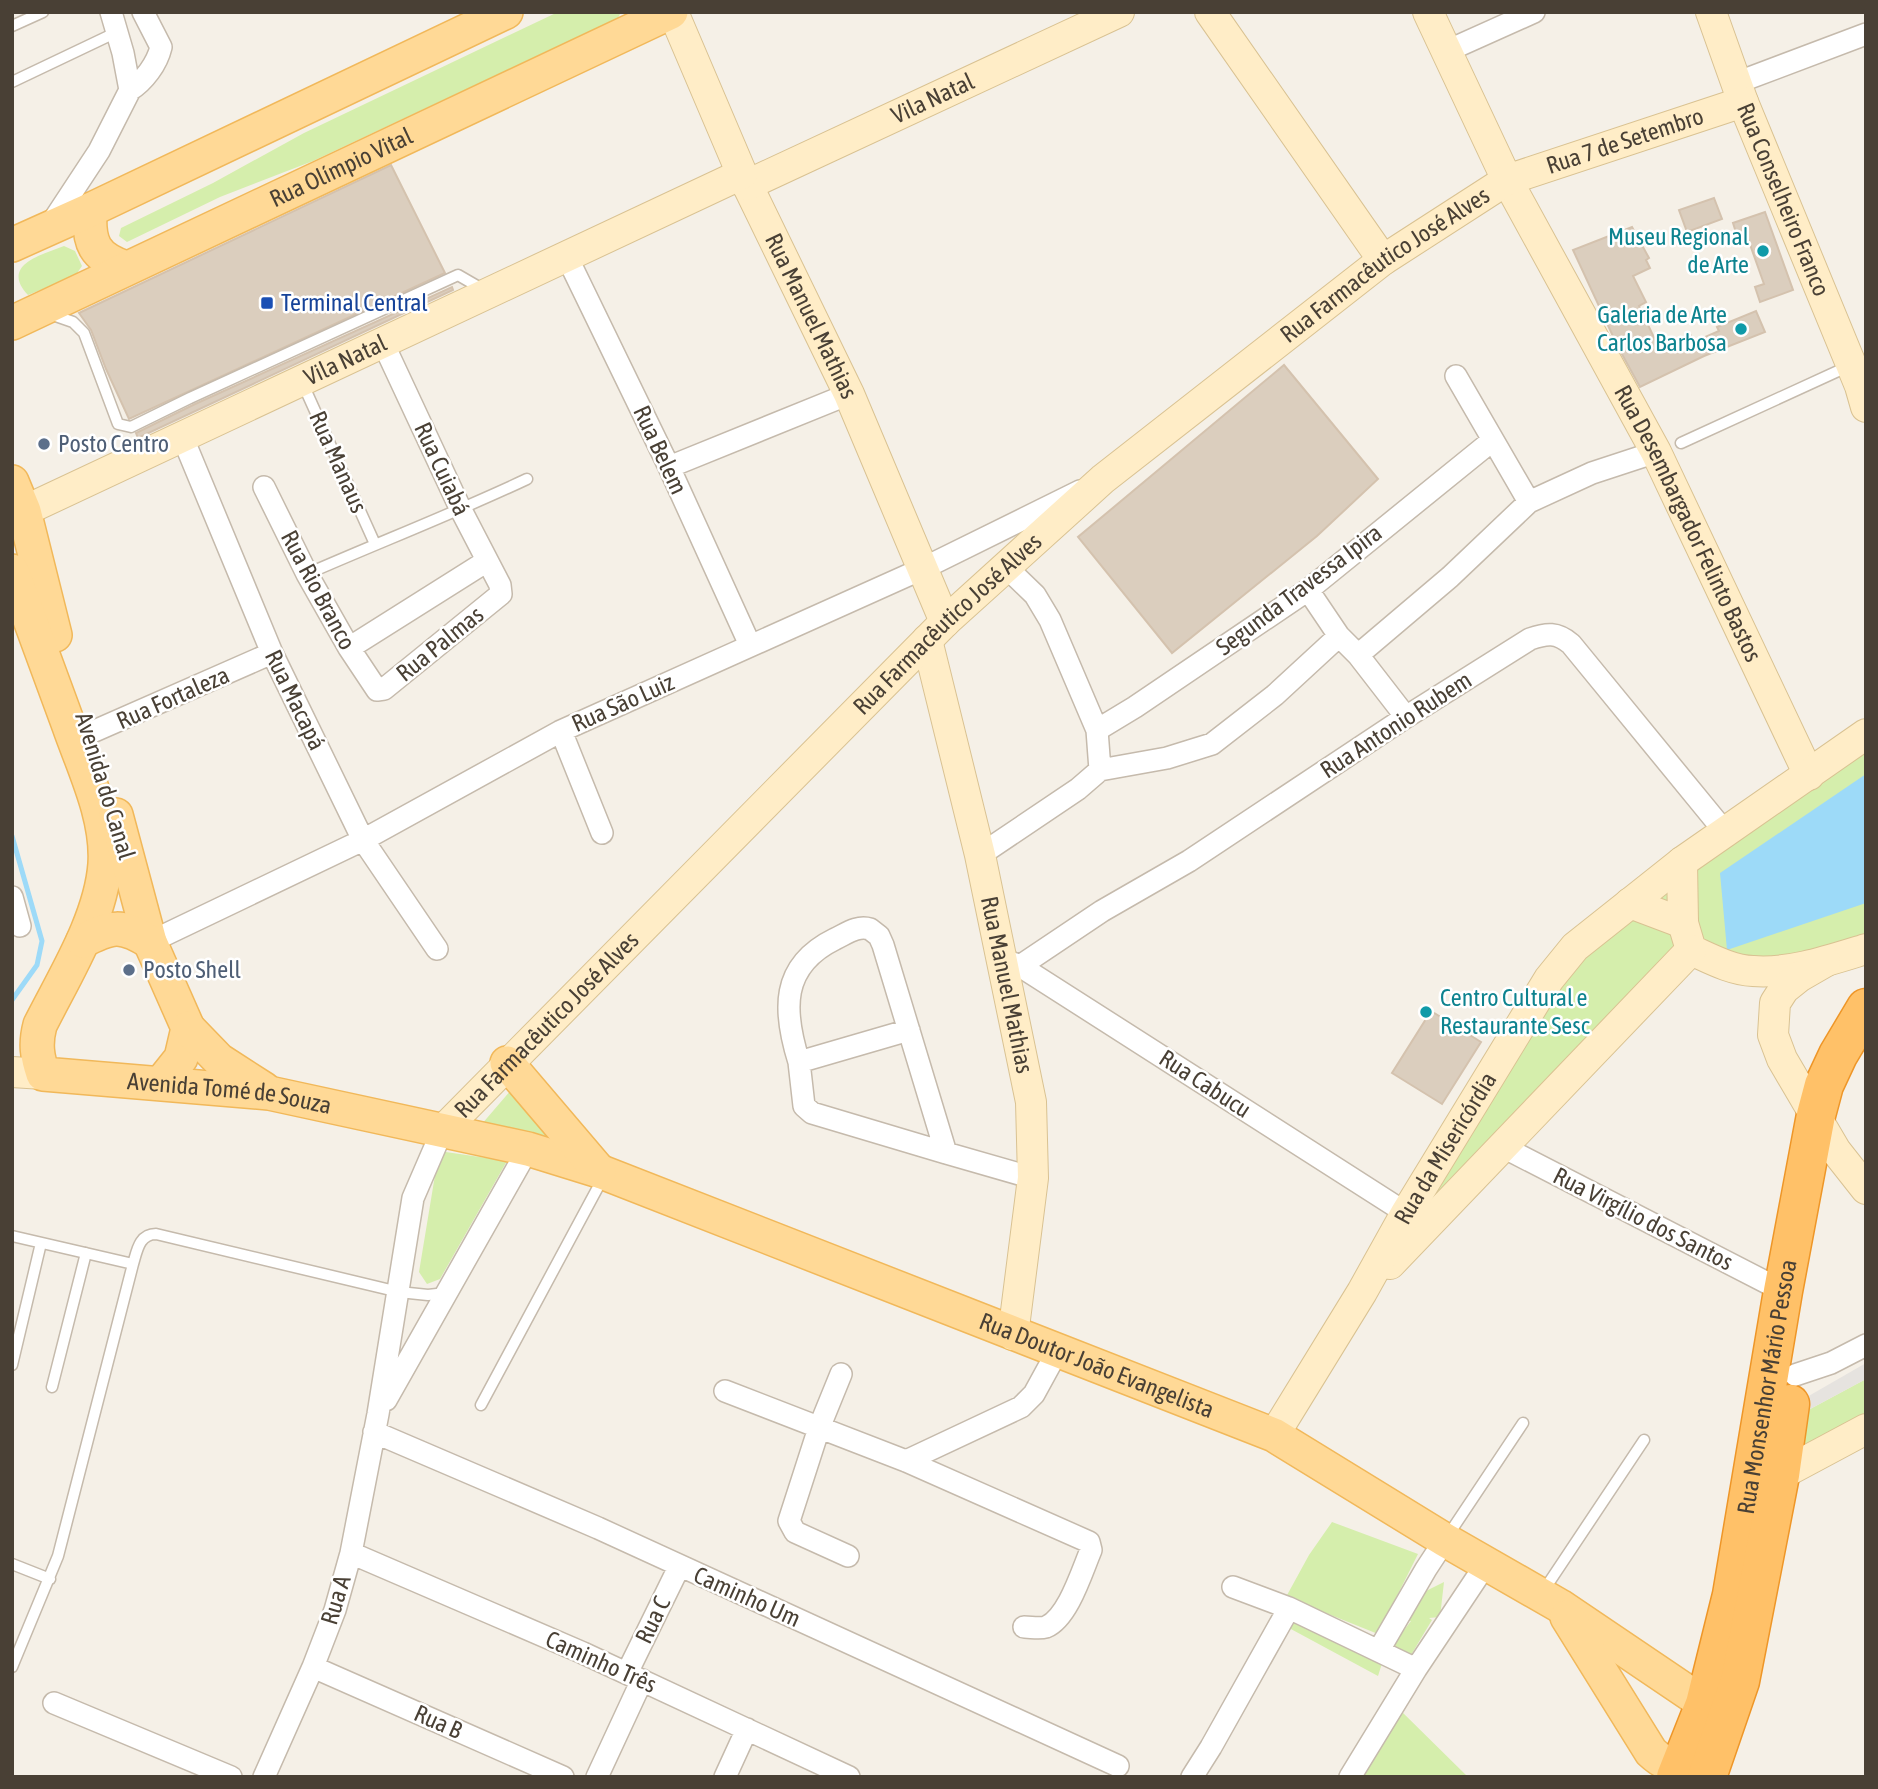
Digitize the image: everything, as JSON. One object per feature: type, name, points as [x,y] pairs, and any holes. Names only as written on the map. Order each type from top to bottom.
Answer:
[{"type":"highway","name":"Rua Monsenhor Mário Pessoa","points":[[1693,1773],[1717,1709],[1732,1595],[1783,1291],[1816,1115],[1824,1085],[1838,1055],[1866,1008]]},
{"type":"highway","name":"Rua Monsenhor Mário Pessoa","points":[[1717,1709],[1740,1681],[1780,1475],[1794,1375],[1845,1106],[1853,1078],[1866,1054]]},
{"type":"main road","points":[[12,245],[506,12]]},
{"type":"main road","name":"Rua Olímpio Vital","points":[[22,311],[126,268],[672,12]]},
{"type":"main road","points":[[90,210],[89,236],[96,249],[106,261],[126,268]]},
{"type":"main road","name":"Avenida do Canal","points":[[18,496],[83,737],[101,823],[105,863],[99,893],[83,941],[40,1026],[36,1054],[28,1073]]},
{"type":"main road","name":"Avenida do Canal","points":[[12,571],[117,817],[150,942],[188,1028]]},
{"type":"main road","points":[[83,941],[102,931],[125,928],[150,942]]},
{"type":"main road","points":[[12,1050],[40,1026]]},
{"type":"main road","points":[[161,1083],[181,1058],[188,1028]]},
{"type":"main road","points":[[188,1028],[219,1059],[269,1093]]},
{"type":"main road","points":[[507,1063],[602,1172]]},
{"type":"main road","name":"Avenida Tomé de Souza","points":[[28,1073],[269,1093],[442,1130]]},
{"type":"main road","name":"Rua Doutor João Evangelista","points":[[442,1130],[528,1150],[602,1172],[1274,1435],[1550,1601],[1717,1709]]},
{"type":"main road","points":[[1550,1601],[1651,1752],[1663,1763],[1693,1773]]},
{"type":"street","points":[[48,229],[99,151],[130,90],[142,81],[157,59],[161,47],[143,12]]},
{"type":"street","name":"Rua Manuel Mathias","points":[[672,12],[745,179],[849,394],[924,568],[979,855],[1011,962],[1031,1102],[1033,1178],[1013,1335]]},
{"type":"street","name":"Vila Natal","points":[[18,496],[182,436],[567,257],[1119,12]]},
{"type":"street","points":[[1210,12],[1383,260]]},
{"type":"street","name":"Rua Desembargador Felinto Bastos","points":[[1428,12],[1507,180],[1668,447],[1809,775]]},
{"type":"street","points":[[1447,51],[1534,12]]},
{"type":"street","name":"Rua Conselheiro Franco","points":[[1711,12],[1740,93],[1861,387]]},
{"type":"street","points":[[114,22],[130,90]]},
{"type":"street","points":[[1740,93],[1866,34]]},
{"type":"street","name":"Rua 7 de Setembro","points":[[1507,180],[1740,93]]},
{"type":"street","name":"Rua Farmacêutico José Alves","points":[[442,1130],[936,631],[1005,566],[1103,479],[1383,260],[1507,180]]},
{"type":"street","name":"Rua Belem","points":[[567,257],[669,467],[750,645]]},
{"type":"street","name":"Rua Cuiabá","points":[[383,343],[461,510],[500,585],[501,594]]},
{"type":"street","points":[[1457,376],[1529,502]]},
{"type":"street","points":[[669,467],[849,394]]},
{"type":"street","name":"Rua Macapá","points":[[182,436],[272,653],[363,840],[437,949]]},
{"type":"street","name":"Segunda Travessa Ipira","points":[[1097,730],[1308,590],[1493,440]]},
{"type":"street","points":[[1358,655],[1440,586],[1529,502],[1592,473],[1668,447]]},
{"type":"street","name":"Rua São Luiz","points":[[150,942],[363,840],[562,731],[924,568],[1103,479]]},
{"type":"street","name":"Rua Rio Branco","points":[[264,486],[307,574],[349,648],[377,690]]},
{"type":"street","points":[[349,648],[486,561]]},
{"type":"street","points":[[1005,566],[1035,595],[1050,620],[1097,730],[1100,770]]},
{"type":"street","points":[[1308,590],[1339,636],[1358,655],[1406,717]]},
{"type":"street","name":"Rua Palmas","points":[[377,690],[384,689],[501,594]]},
{"type":"street","name":"Rua Antonio Rubem","points":[[1011,962],[1200,853],[1406,717],[1530,639],[1544,634],[1562,636],[1725,832]]},
{"type":"street","points":[[979,855],[1078,789],[1100,770],[1167,758],[1212,744],[1275,695],[1339,636]]},
{"type":"street","name":"Rua Fortaleza","points":[[83,737],[272,653]]},
{"type":"street","points":[[562,731],[602,833]]},
{"type":"street","name":"Rua da Misericórdia","points":[[1274,1435],[1549,979],[1575,947],[1682,862],[1866,734]]},
{"type":"street","points":[[1682,862],[1687,936]]},
{"type":"street","points":[[12,897],[20,926]]},
{"type":"street","points":[[1630,903],[1687,936],[1719,963],[1754,971],[1780,970],[1825,962],[1866,949]]},
{"type":"street","points":[[946,1153],[878,936],[870,929],[857,929],[814,951],[795,975],[789,990],[788,1022],[799,1062],[804,1106],[812,1113],[946,1153],[1033,1178]]},
{"type":"street","name":"Rua da Misericórdia","points":[[1362,1292],[1503,1147],[1687,936]]},
{"type":"street","name":"Rua Cabucu","points":[[1011,962],[1406,1213]]},
{"type":"street","points":[[1825,962],[1798,977],[1784,989],[1775,1003],[1773,1035],[1782,1059],[1836,1151],[1866,1189]]},
{"type":"street","points":[[799,1062],[909,1030]]},
{"type":"street","name":"Rua A","points":[[264,1777],[313,1667],[335,1610],[351,1553],[399,1292],[413,1198],[442,1130]]},
{"type":"street","name":"Rua Virgílio dos Santos","points":[[1503,1147],[1783,1291]]},
{"type":"street","name":"Rua A","points":[[376,1423],[528,1150]]},
{"type":"street","points":[[1794,1375],[1831,1363],[1866,1345]]},
{"type":"street","points":[[906,1461],[1021,1407],[1034,1394],[1057,1352]]},
{"type":"street","points":[[841,1374],[789,1521],[795,1532],[848,1556]]},
{"type":"street","points":[[725,1391],[906,1461],[1090,1543],[1091,1550],[1059,1617],[1042,1628],[1024,1627]]},
{"type":"street","name":"Caminho Um","points":[[376,1423],[679,1567],[1118,1766]]},
{"type":"street","points":[[1780,1475],[1866,1429]]},
{"type":"street","points":[[1379,1650],[1445,1540]]},
{"type":"street","name":"Caminho Três","points":[[351,1553],[635,1676],[849,1777]]},
{"type":"street","points":[[1350,1777],[1416,1669],[1486,1564]]},
{"type":"street","name":"Rua C","points":[[597,1777],[679,1567]]},
{"type":"street","points":[[1233,1587],[1289,1608],[1416,1669]]},
{"type":"street","points":[[1192,1777],[1289,1608]]},
{"type":"street","name":"Rua B","points":[[313,1667],[563,1777]]},
{"type":"street","points":[[54,1703],[231,1777]]},
{"type":"street","points":[[725,1777],[747,1728]]},
{"type":"lane","points":[[12,26],[43,12]]},
{"type":"lane","points":[[12,82],[114,22]]},
{"type":"lane","points":[[22,311],[72,322],[84,333],[118,424],[131,427],[458,275],[477,286],[483,296]]},
{"type":"lane","name":"Rua Manaus","points":[[301,380],[375,544]]},
{"type":"lane","points":[[1668,447],[1861,387]]},
{"type":"lane","points":[[307,574],[461,510],[527,479]]},
{"type":"lane","points":[[481,1405],[602,1172]]},
{"type":"lane","points":[[12,1667],[50,1578],[66,1528],[140,1241],[150,1234],[156,1234],[399,1292],[428,1295],[446,1293]]},
{"type":"lane","points":[[12,1236],[133,1264]]},
{"type":"lane","points":[[12,1365],[41,1243]]},
{"type":"lane","points":[[52,1387],[86,1253]]},
{"type":"lane","points":[[1445,1540],[1523,1423]]},
{"type":"lane","points":[[1550,1601],[1644,1440]]},
{"type":"lane","points":[[12,1564],[50,1578]]},
{"type":"green space","points":[[558,12],[621,12],[618,18],[313,161],[220,197],[127,242],[119,236],[121,228],[213,183],[304,133]]},
{"type":"green space","points":[[64,246],[75,251],[82,266],[75,276],[28,295],[21,285],[21,269],[35,258]]},
{"type":"green space","points":[[1866,737],[1866,945],[1780,966],[1690,945],[1362,1292],[1549,979],[1687,865]]},
{"type":"green space","points":[[511,1090],[559,1141],[481,1125]]},
{"type":"green space","points":[[439,1151],[507,1161],[440,1279],[427,1284],[419,1272]]},
{"type":"green space","points":[[1866,1379],[1866,1421],[1795,1461],[1799,1415]]},
{"type":"green space","points":[[1332,1522],[1418,1554],[1378,1634],[1286,1597],[1309,1555]]},
{"type":"green space","points":[[1444,1582],[1440,1617],[1429,1618],[1432,1620],[1411,1655],[1391,1647],[1411,1621],[1406,1621],[1418,1595]]},
{"type":"green space","points":[[1293,1614],[1384,1657],[1378,1676],[1289,1628]]},
{"type":"green space","points":[[1399,1709],[1468,1777],[1355,1777]]},
{"type":"shaded area","points":[[1866,1363],[1866,1379],[1799,1415],[1800,1401]]},
{"type":"water","points":[[1866,774],[1866,903],[1727,950],[1720,873]]},
{"type":"building","name":"Terminal Central","points":[[391,165],[445,273],[129,419],[91,330],[79,313]]},
{"type":"building","points":[[1714,198],[1722,219],[1687,232],[1679,210]]},
{"type":"building","name":"Museu Regional de Arte","points":[[1765,212],[1793,290],[1760,302],[1755,287],[1764,284],[1747,236],[1738,239],[1733,223]]},
{"type":"building","points":[[1632,227],[1649,258],[1646,260],[1650,268],[1633,276],[1646,302],[1639,306],[1659,348],[1690,334],[1694,342],[1719,331],[1717,327],[1756,311],[1765,332],[1704,356],[1640,387],[1618,347],[1573,250]]},
{"type":"building","points":[[452,287],[453,290],[138,438],[136,433],[193,405]]},
{"type":"building","points":[[1284,365],[1378,479],[1317,536],[1172,653],[1078,537]]},
{"type":"building","points":[[1431,1011],[1481,1042],[1442,1104],[1392,1073]]},
{"type":"waterway","points":[[12,836],[42,941],[37,965],[12,1000]]},
{"type":"place","name":"Museu Regional de Arte","points":[[1763,251]]},
{"type":"place","name":"Terminal Central","points":[[267,303]]},
{"type":"place","name":"Galeria de Arte Carlos Barbosa","points":[[1741,329]]},
{"type":"place","name":"Posto Centro","points":[[44,444]]},
{"type":"place","name":"Posto Shell","points":[[129,970]]},
{"type":"place","name":"Centro Cultural e Restaurante Sesc","points":[[1426,1012]]}]
